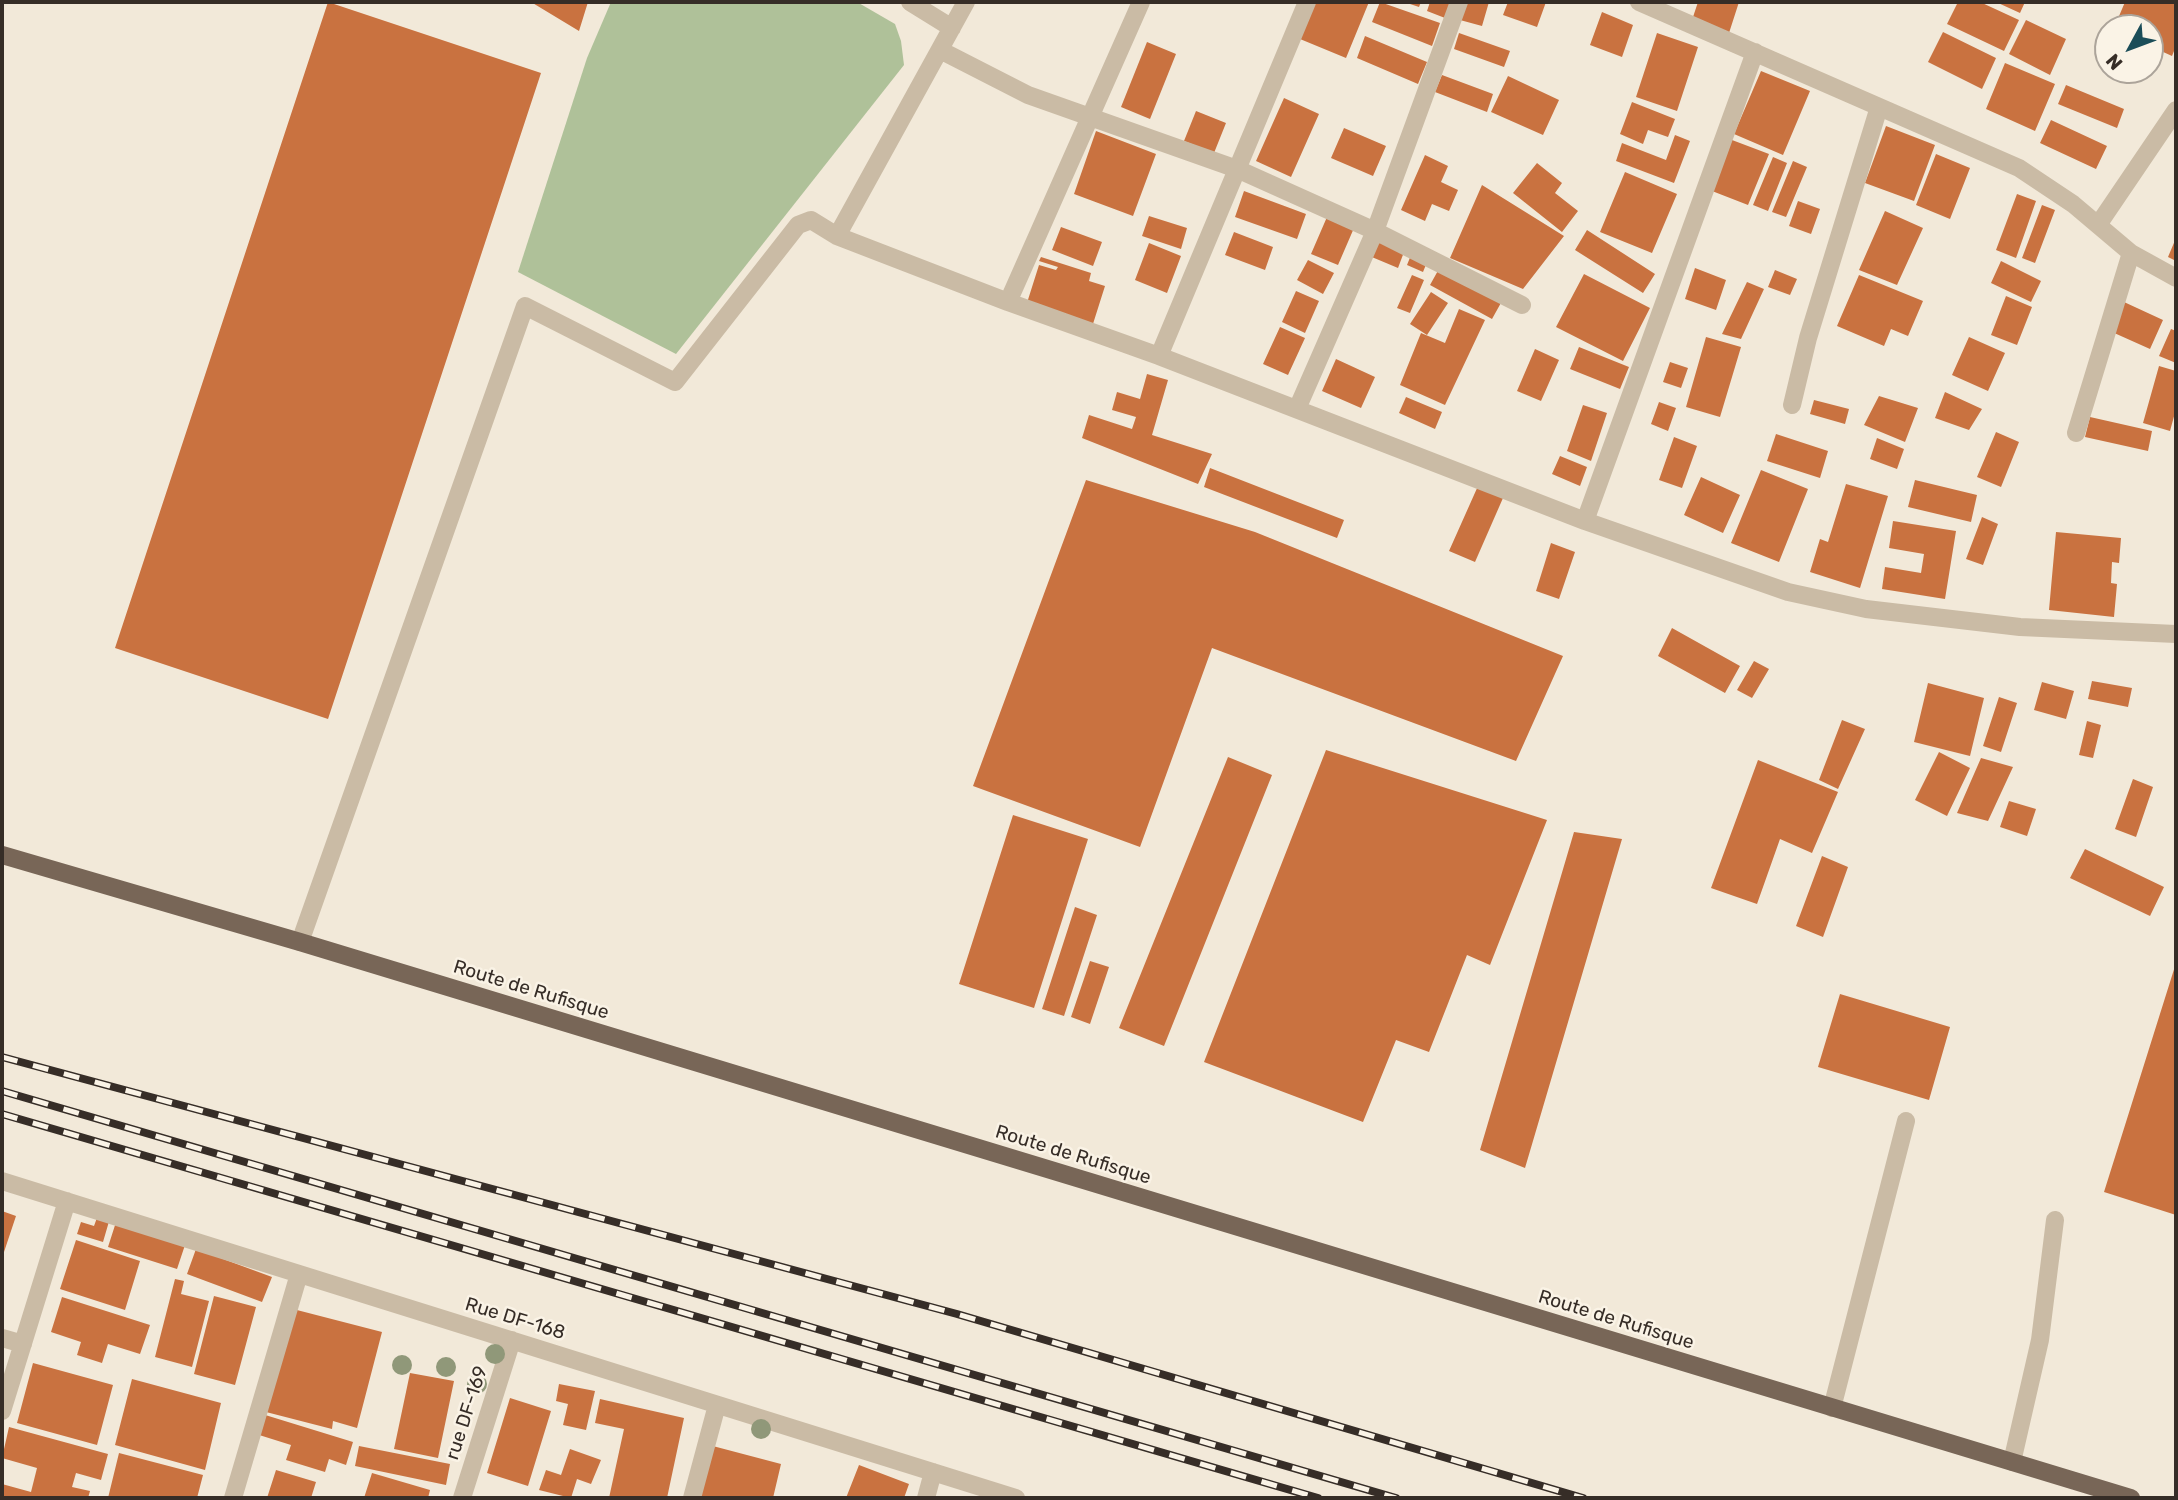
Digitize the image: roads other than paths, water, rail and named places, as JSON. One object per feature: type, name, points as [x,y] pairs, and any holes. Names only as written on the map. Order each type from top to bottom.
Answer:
[{"type":"main road","name":"Route de Rufisque","points":[[2,855],[300,942],[2132,1498]]},
{"type":"street","points":[[910,2],[952,29]]},
{"type":"street","points":[[837,236],[966,2]]},
{"type":"street","points":[[1008,302],[1141,2]]},
{"type":"street","points":[[1159,356],[1307,2]]},
{"type":"street","points":[[1297,409],[1376,231],[1459,2]]},
{"type":"street","points":[[1639,2],[1675,8],[1755,52],[2019,168],[2073,204],[2131,253],[2176,278]]},
{"type":"street","points":[[940,50],[1028,95],[1091,115],[1237,169],[1376,231],[1522,305]]},
{"type":"street","points":[[1585,521],[1755,52]]},
{"type":"street","points":[[1792,405],[1808,338],[1880,107]]},
{"type":"street","points":[[2098,225],[2176,110]]},
{"type":"street","points":[[300,942],[525,306],[675,382],[798,225],[811,220],[837,236],[1008,302],[1159,356],[1585,521],[1788,592],[1866,609],[2020,627],[2176,634]]},
{"type":"street","points":[[2076,433],[2131,253]]},
{"type":"street","points":[[1832,1408],[1906,1121]]},
{"type":"street","name":"Rue DF-168","points":[[2,1181],[1016,1498]]},
{"type":"street","points":[[2,1411],[67,1201]]},
{"type":"street","points":[[2012,1462],[2040,1340],[2055,1220]]},
{"type":"street","points":[[233,1498],[299,1274]]},
{"type":"street","points":[[2,1338],[23,1344]]},
{"type":"street","name":"rue DF-169","points":[[462,1498],[512,1340]]},
{"type":"street","points":[[692,1498],[717,1405]]},
{"type":"street","points":[[926,1498],[933,1472]]},
{"type":"railway","points":[[2,1057],[957,1314],[1583,1498]]},
{"type":"railway","points":[[2,1091],[1396,1498]]},
{"type":"railway","points":[[2,1114],[1318,1498]]}]
